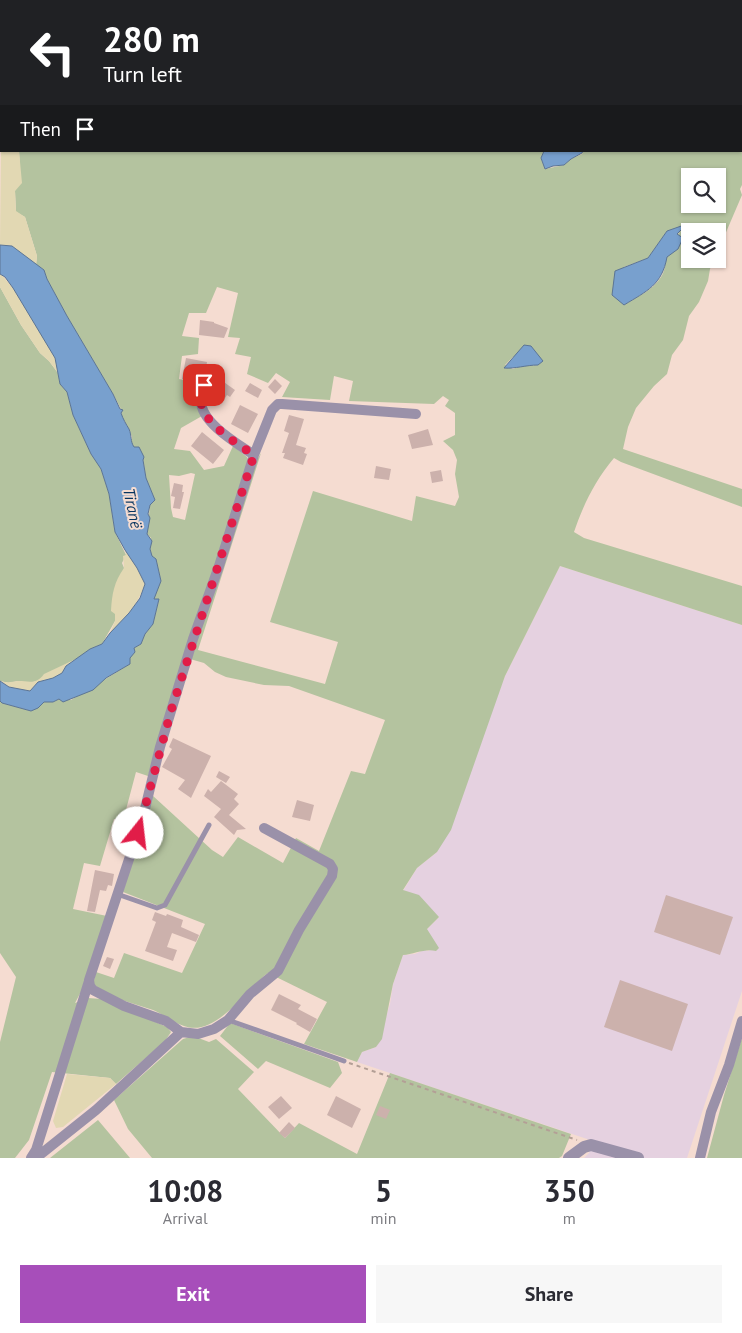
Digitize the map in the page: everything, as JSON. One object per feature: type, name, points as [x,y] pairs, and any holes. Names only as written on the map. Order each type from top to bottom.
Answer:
[{"type":"street","points":[[204,385],[201,403],[207,417],[222,433],[254,455]]},
{"type":"street","points":[[32,1158],[143,817],[160,747],[193,639],[219,566],[254,455],[272,410],[278,404],[416,414]]},
{"type":"street","points":[[89,980],[90,986],[96,993],[124,1006],[166,1021],[181,1032],[198,1034],[228,1020],[250,994],[283,965],[299,930],[332,876],[333,869],[330,864],[264,828]]},
{"type":"street","points":[[700,1158],[712,1112],[742,1021]]},
{"type":"street","points":[[36,1158],[96,1110],[181,1032]]},
{"type":"street","points":[[46,1118],[48,1134],[56,1136],[65,1135]]},
{"type":"street","points":[[569,1158],[577,1151],[591,1145],[638,1158]]},
{"type":"lane","points":[[118,894],[157,908],[165,905],[208,825]]},
{"type":"lane","points":[[228,1020],[344,1060]]},
{"type":"path","points":[[344,1060],[591,1145]]},
{"type":"shaded area","points":[[560,566],[742,625],[742,991],[687,1158],[584,1158],[589,1153],[593,1141],[357,1062],[362,1052],[376,1047],[403,955],[415,954],[424,950],[429,951],[427,929],[439,917],[403,891],[417,868],[437,852],[505,676]]},
{"type":"green space","points":[[19,152],[544,152],[541,158],[545,169],[564,165],[583,152],[742,152],[742,185],[740,189],[742,195],[726,232],[726,223],[681,223],[681,227],[667,231],[648,258],[624,267],[624,305],[658,282],[665,268],[667,254],[671,245],[681,231],[681,268],[710,268],[708,281],[699,302],[689,316],[683,340],[672,355],[667,374],[654,386],[636,408],[628,427],[623,449],[742,489],[742,507],[614,458],[601,475],[591,493],[574,532],[584,538],[742,586],[742,625],[560,566],[505,676],[451,830],[437,852],[417,868],[403,890],[419,895],[439,917],[427,929],[439,948],[436,951],[403,955],[393,984],[382,1039],[376,1047],[362,1052],[357,1062],[304,1044],[327,1002],[268,973],[219,1019],[208,1025],[196,1028],[176,1023],[153,1010],[122,1000],[99,989],[93,984],[96,972],[114,978],[124,953],[182,973],[205,924],[123,892],[152,795],[212,850],[223,857],[238,837],[283,863],[296,838],[319,851],[351,771],[365,774],[385,720],[289,686],[264,685],[226,677],[215,672],[204,663],[190,659],[255,463],[261,453],[198,650],[325,684],[338,642],[270,622],[313,491],[412,521],[416,496],[455,506],[459,497],[455,474],[457,460],[453,450],[443,441],[455,435],[455,413],[445,406],[449,400],[443,396],[434,404],[349,401],[353,381],[334,376],[330,400],[282,397],[290,382],[276,373],[268,383],[247,374],[251,357],[235,354],[240,338],[228,337],[238,293],[217,287],[206,313],[189,313],[182,336],[199,338],[198,354],[182,356],[179,379],[198,383],[197,401],[202,416],[181,428],[174,449],[190,451],[204,470],[224,466],[233,446],[247,457],[249,462],[148,776],[136,772],[123,821],[114,819],[100,866],[84,863],[73,909],[107,916],[83,988],[75,1003],[88,998],[102,999],[167,1027],[171,1032],[165,1041],[116,1084],[110,1078],[52,1072],[29,1140],[15,1158],[0,1158],[0,1042],[16,977],[0,953],[0,701],[31,711],[44,702],[53,702],[59,699],[71,700],[130,664],[130,657],[135,652],[134,648],[141,644],[145,634],[153,624],[159,599],[153,599],[161,581],[156,560],[152,556],[150,549],[151,538],[147,534],[150,505],[155,500],[146,478],[143,459],[131,443],[132,437],[113,394],[67,316],[44,270],[36,265],[37,256],[25,217],[16,212],[15,191],[20,167]],"holes":[[[513,357],[538,365],[521,366],[513,369],[505,365]],[[195,474],[185,520],[173,517],[169,475]]]},
{"type":"green space","points":[[0,287],[21,325],[40,353],[58,373],[60,384],[67,392],[73,415],[91,454],[101,469],[109,494],[115,532],[126,555],[122,563],[124,568],[115,621],[102,644],[90,649],[78,658],[37,681],[29,683],[0,681]]},
{"type":"green space","points":[[230,1023],[338,1062],[342,1073],[330,1088],[266,1061],[258,1069],[220,1036]]},
{"type":"green space","points":[[193,1036],[209,1042],[216,1039],[254,1072],[238,1089],[285,1138],[299,1123],[357,1154],[390,1073],[571,1134],[562,1156],[559,1158],[152,1158],[128,1129],[114,1100],[183,1039]]},
{"type":"green space","points":[[742,1038],[742,1158],[707,1158],[724,1095]]},
{"type":"green space","points":[[98,1120],[130,1158],[50,1158]]},
{"type":"sand","points":[[1,152],[19,152],[22,183],[15,191],[16,211],[25,217],[37,256],[36,265],[12,246],[0,245]]},
{"type":"sand","points":[[0,274],[6,279],[21,300],[46,339],[55,357],[58,373],[40,353],[21,325],[0,287]]},
{"type":"sand","points":[[125,550],[145,584],[130,611],[110,633],[115,621],[115,614],[111,611],[113,594],[118,578],[124,568],[123,556],[126,555]]},
{"type":"sand","points":[[78,658],[66,666],[62,673],[53,678],[38,682],[30,691],[9,687],[1,681],[35,681],[44,674]]},
{"type":"sand","points":[[67,1074],[110,1078],[116,1084],[63,1127],[56,1128],[53,1121]]},
{"type":"water","points":[[544,152],[582,152],[564,165],[545,169],[541,158]]},
{"type":"water","points":[[681,226],[681,230],[677,234],[681,237],[678,249],[667,257],[665,267],[657,281],[640,296],[624,305],[612,295],[615,271],[648,258],[667,231]]},
{"type":"water","name":"Tiranë","points":[[0,245],[12,246],[44,270],[67,316],[120,409],[123,410],[121,413],[129,429],[133,445],[134,447],[139,447],[144,457],[146,478],[155,500],[150,505],[147,534],[152,541],[150,549],[152,556],[156,559],[161,581],[154,599],[159,599],[153,624],[145,634],[141,644],[134,648],[135,652],[130,658],[130,664],[106,678],[93,690],[63,702],[59,699],[53,702],[44,702],[38,708],[31,711],[2,703],[0,701],[0,681],[9,687],[30,691],[38,682],[53,678],[62,673],[66,666],[90,649],[102,644],[140,598],[145,584],[115,532],[109,494],[101,469],[91,454],[73,415],[67,392],[60,384],[55,358],[13,288],[5,277],[0,274]]},
{"type":"water","points":[[524,345],[531,346],[543,361],[538,365],[504,368]]},
{"type":"building","points":[[200,320],[214,322],[228,328],[224,338],[199,335]]},
{"type":"building","points":[[186,358],[207,362],[205,374],[201,373],[198,382],[182,379]]},
{"type":"building","points":[[275,379],[282,386],[275,394],[268,387]]},
{"type":"building","points":[[221,380],[235,390],[230,397],[227,395],[223,401],[212,395]]},
{"type":"building","points":[[250,383],[262,390],[258,398],[245,391]]},
{"type":"building","points":[[240,405],[258,414],[248,433],[231,424]]},
{"type":"building","points":[[289,415],[304,419],[296,445],[306,448],[304,453],[307,454],[303,465],[283,458],[285,453],[282,453],[289,433],[284,431]]},
{"type":"building","points":[[428,429],[433,445],[412,449],[408,435]]},
{"type":"building","points":[[202,432],[224,450],[213,464],[191,446]]},
{"type":"building","points":[[376,466],[391,469],[389,480],[374,478]]},
{"type":"building","points":[[441,470],[443,481],[432,483],[430,472]]},
{"type":"building","points":[[174,483],[183,485],[182,492],[184,492],[180,509],[173,508],[175,497],[171,496]]},
{"type":"building","points":[[173,738],[211,756],[191,798],[178,789],[185,780],[162,767],[172,749],[169,747]]},
{"type":"building","points":[[219,771],[230,777],[226,783],[216,777]]},
{"type":"building","points":[[221,781],[238,794],[234,799],[239,804],[229,815],[246,829],[237,830],[234,835],[214,817],[221,809],[204,796],[208,789],[211,792]]},
{"type":"building","points":[[297,800],[314,805],[310,821],[292,817]]},
{"type":"building","points":[[95,870],[114,874],[112,886],[108,885],[106,891],[100,890],[95,912],[87,911]]},
{"type":"building","points":[[666,895],[733,917],[720,955],[654,932]]},
{"type":"building","points":[[155,912],[183,920],[181,927],[199,935],[196,942],[172,933],[167,947],[177,950],[173,961],[145,951],[156,922],[152,920]]},
{"type":"building","points":[[107,957],[114,959],[110,969],[103,966]]},
{"type":"building","points":[[620,980],[688,1004],[672,1051],[604,1027]]},
{"type":"building","points":[[279,994],[301,1005],[298,1009],[317,1019],[310,1032],[271,1010]]},
{"type":"building","points":[[281,1096],[292,1108],[279,1119],[268,1107]]},
{"type":"building","points":[[336,1096],[361,1109],[352,1128],[327,1115]]},
{"type":"building","points":[[380,1106],[390,1110],[386,1119],[376,1115]]},
{"type":"building","points":[[289,1122],[295,1128],[285,1138],[279,1133]]},
{"type":"route","points":[[138,833],[160,747],[193,639],[219,566],[254,455],[222,433],[207,417],[201,403],[204,385]]}]
